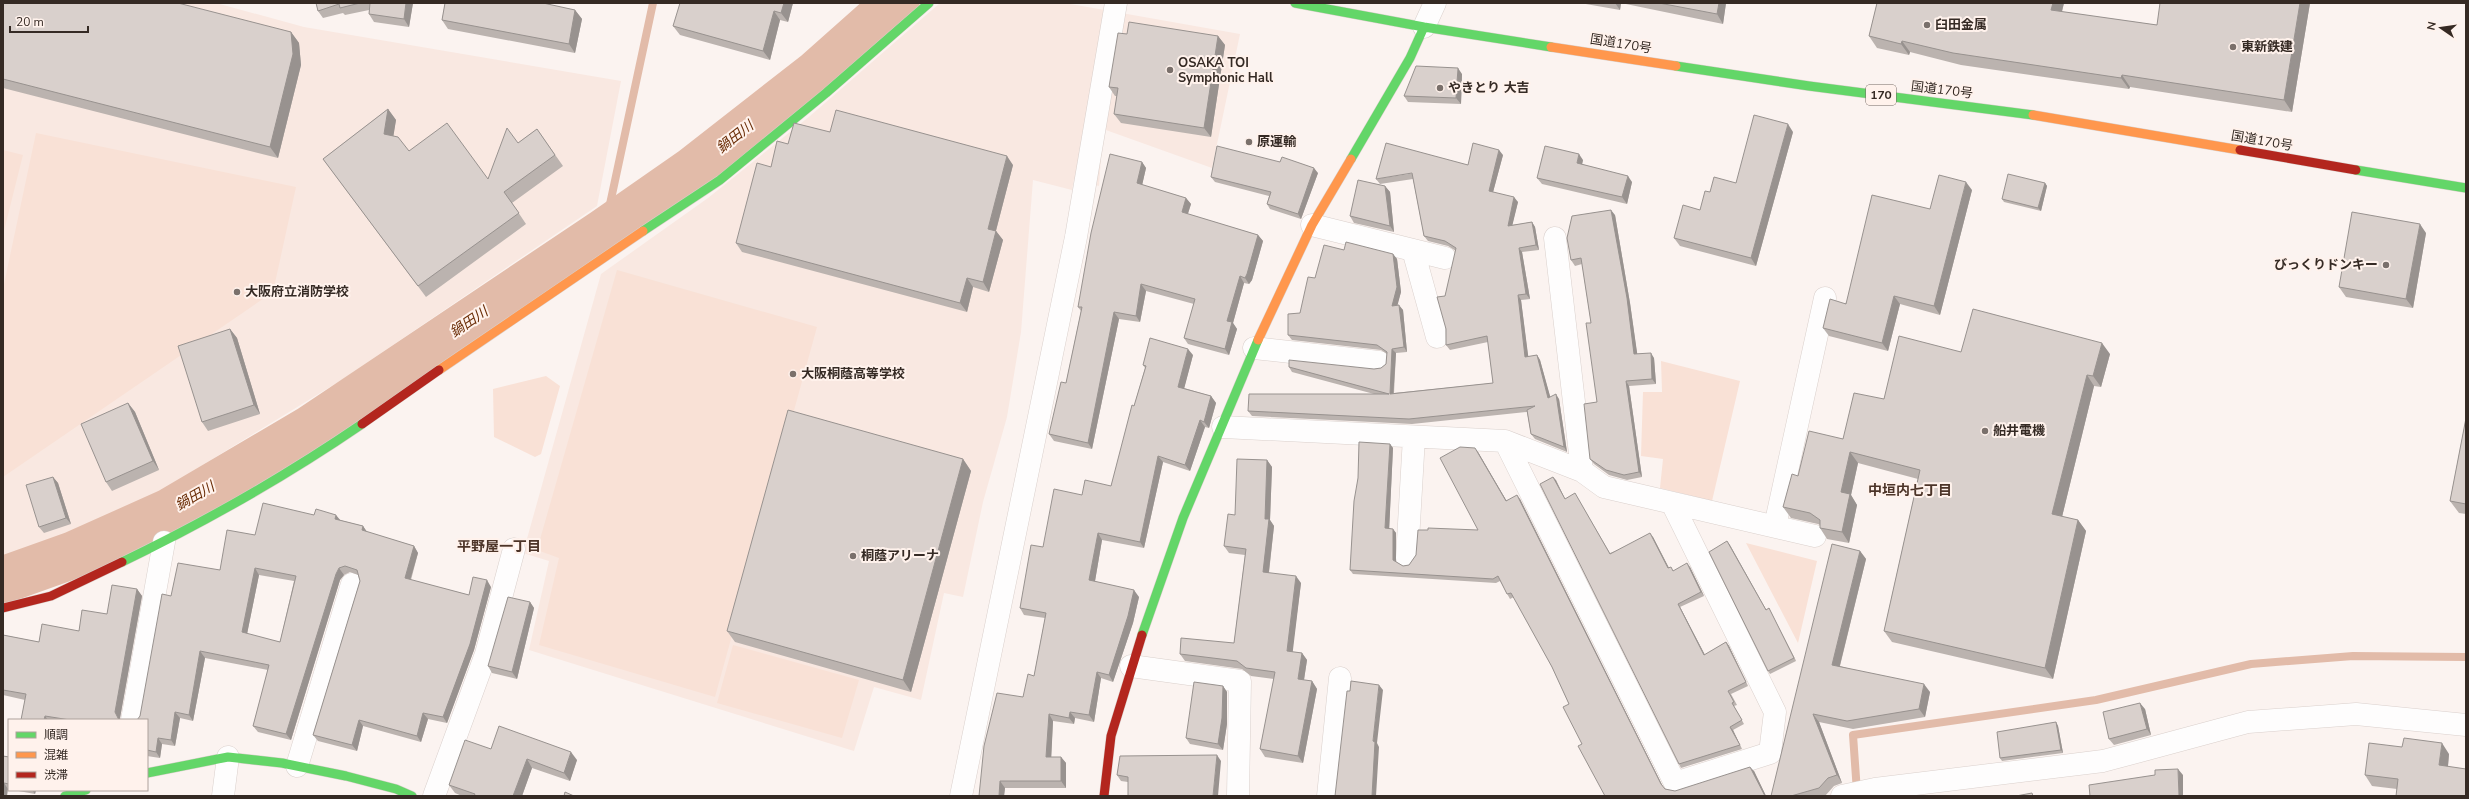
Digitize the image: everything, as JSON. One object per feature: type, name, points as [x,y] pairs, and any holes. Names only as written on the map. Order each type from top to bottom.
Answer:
[{"type":"main road","points":[[3,608],[51,596],[164,542],[312,458],[589,267],[720,180],[826,93],[929,3]]},
{"type":"main road","name":"国道170号","points":[[1295,3],[1424,27],[1809,86],[2007,111],[2466,188]]},
{"type":"main road","points":[[1104,796],[1111,736],[1131,666],[1183,518],[1223,427],[1254,348],[1312,225],[1410,58],[1424,27]]},
{"type":"main road","points":[[148,773],[228,757],[297,766],[346,776],[396,789],[412,796]]},
{"type":"main road","points":[[65,796],[82,791]]},
{"type":"street","points":[[961,796],[1076,237],[1116,3]]},
{"type":"street","points":[[1424,27],[1435,3]]},
{"type":"street","points":[[1312,225],[1445,258]]},
{"type":"street","points":[[1555,238],[1582,471]]},
{"type":"street","points":[[1413,250],[1437,337]]},
{"type":"street","points":[[1775,526],[1825,298]]},
{"type":"street","points":[[1254,348],[1379,362]]},
{"type":"street","points":[[1223,427],[1505,441],[1582,471],[1604,487],[1815,536]]},
{"type":"street","points":[[1407,558],[1414,437]]},
{"type":"street","points":[[1505,441],[1675,783],[1770,753],[1775,712],[1672,503]]},
{"type":"street","points":[[132,719],[164,542]]},
{"type":"street","points":[[434,796],[486,654],[514,550]]},
{"type":"street","points":[[297,766],[352,584]]},
{"type":"street","points":[[1131,666],[1240,681],[1238,796]]},
{"type":"street","points":[[1328,796],[1340,678]]},
{"type":"street","points":[[1860,793],[2103,761],[2248,722],[2356,714],[2466,725]]},
{"type":"street","points":[[223,796],[228,757]]},
{"type":"shaded area","name":"大阪府立消防学校","points":[[3,3],[216,3],[304,27],[621,81],[597,206],[343,379],[74,544],[3,570]]},
{"type":"shaded area","name":"大阪桐蔭高等学校","points":[[940,3],[1065,3],[1240,34],[1212,168],[1103,129],[1099,186],[1074,179],[1072,190],[1033,180],[1021,332],[1007,417],[983,502],[963,597],[944,593],[921,700],[874,687],[854,751],[529,650],[549,561],[523,553],[601,274],[708,198],[810,116]]},
{"type":"shaded area","points":[[36,133],[296,187],[273,292],[3,477],[3,289]]},
{"type":"shaded area","points":[[3,150],[23,155],[3,235]]},
{"type":"shaded area","points":[[617,270],[817,327],[715,697],[539,645],[559,558],[537,550]]},
{"type":"shaded area","points":[[1661,361],[1740,381],[1712,501],[1660,488],[1663,459],[1641,456],[1643,392],[1662,392]]},
{"type":"shaded area","points":[[546,376],[560,386],[541,454],[535,457],[494,437],[493,389]]},
{"type":"shaded area","points":[[1746,543],[1817,561],[1798,643]]},
{"type":"shaded area","points":[[733,645],[859,680],[842,738],[717,703]]},
{"type":"building","points":[[3,3],[178,3],[291,32],[293,54],[270,147],[3,79]]},
{"type":"building","points":[[316,3],[360,3],[340,8],[339,4],[318,11]]},
{"type":"building","points":[[370,3],[406,3],[404,19],[369,14]]},
{"type":"building","points":[[445,3],[543,3],[575,10],[569,44],[442,20]]},
{"type":"building","points":[[680,3],[784,3],[781,13],[774,11],[763,51],[673,26]]},
{"type":"building","points":[[1659,3],[1719,3],[1717,14]]},
{"type":"building","points":[[1877,3],[2053,3],[2051,10],[2157,25],[2160,3],[2300,3],[2284,100],[2122,75],[2121,78],[1953,53],[1902,41],[1901,44],[1869,36]]},
{"type":"building","name":"OSAKA TOI Symphonic Hall","points":[[1129,22],[1218,36],[1204,128],[1114,114],[1118,88],[1109,87],[1118,33],[1127,34]]},
{"type":"building","points":[[1416,66],[1458,68],[1456,98],[1404,96]]},
{"type":"building","points":[[388,109],[384,134],[398,137],[409,151],[447,123],[488,179],[507,128],[518,143],[537,129],[555,155],[504,192],[519,213],[418,286],[323,159]]},
{"type":"building","points":[[836,110],[1007,156],[988,229],[996,231],[983,282],[967,278],[960,303],[736,243],[757,163],[771,167],[777,141],[788,144],[794,123],[830,132]]},
{"type":"building","points":[[1754,115],[1788,124],[1751,258],[1674,238],[1683,205],[1700,210],[1705,191],[1710,192],[1714,177],[1736,183]]},
{"type":"building","points":[[1386,143],[1468,165],[1473,143],[1499,150],[1489,191],[1514,197],[1508,226],[1532,222],[1536,245],[1519,248],[1526,294],[1518,295],[1525,357],[1537,355],[1548,398],[1556,394],[1564,447],[1531,434],[1527,410],[1535,406],[1409,419],[1248,411],[1249,394],[1389,394],[1289,367],[1289,360],[1374,369],[1381,368],[1386,364],[1387,352],[1377,345],[1288,335],[1288,314],[1300,313],[1308,277],[1315,278],[1324,245],[1344,250],[1346,242],[1393,254],[1397,287],[1392,306],[1399,305],[1404,347],[1392,349],[1390,394],[1493,383],[1487,336],[1446,345],[1446,329],[1437,297],[1445,296],[1456,248],[1445,241],[1424,236],[1412,173],[1376,179]]},
{"type":"building","points":[[1217,146],[1280,162],[1282,157],[1314,168],[1298,214],[1267,204],[1271,192],[1211,177]]},
{"type":"building","points":[[1545,146],[1579,154],[1577,163],[1628,176],[1622,197],[1537,178]]},
{"type":"building","points":[[1110,154],[1142,162],[1137,183],[1186,198],[1182,212],[1258,235],[1247,274],[1245,278],[1240,276],[1227,321],[1232,322],[1225,349],[1184,338],[1195,299],[1141,284],[1136,316],[1114,312],[1088,443],[1049,434],[1061,382],[1066,383],[1082,307],[1078,307],[1091,233]]},
{"type":"building","points":[[2008,174],[2045,183],[2038,208],[2002,199]]},
{"type":"building","points":[[1939,175],[1966,182],[1934,306],[1894,296],[1882,343],[1823,328],[1830,299],[1846,304],[1872,195],[1930,209]]},
{"type":"building","points":[[1358,180],[1385,186],[1390,226],[1350,216]]},
{"type":"building","points":[[1611,210],[1627,298],[1634,354],[1651,353],[1652,379],[1626,381],[1639,472],[1624,475],[1606,470],[1590,459],[1584,404],[1597,402],[1586,323],[1591,323],[1581,258],[1571,260],[1567,238],[1572,216]]},
{"type":"building","name":"びっくりドンキー","points":[[2352,212],[2420,224],[2406,299],[2339,287]]},
{"type":"building","points":[[1973,309],[2102,343],[2093,376],[2087,375],[2052,514],[2078,520],[2045,668],[1884,631],[1920,470],[1850,452],[1841,492],[1850,494],[1842,532],[1820,528],[1820,520],[1810,513],[1783,507],[1792,474],[1798,476],[1809,431],[1843,439],[1854,393],[1884,399],[1899,336],[1961,352]]},
{"type":"building","points":[[230,329],[254,405],[202,422],[178,346]]},
{"type":"building","points":[[1150,338],[1188,349],[1178,387],[1211,396],[1204,422],[1200,420],[1185,465],[1158,456],[1140,542],[1098,533],[1089,580],[1134,590],[1128,616],[1109,675],[1097,672],[1089,715],[1070,712],[1069,718],[1049,714],[1046,757],[1061,757],[1061,781],[1000,781],[999,796],[979,796],[984,746],[997,693],[1023,697],[1028,674],[1034,676],[1046,613],[1020,608],[1031,545],[1043,547],[1054,489],[1082,495],[1085,480],[1111,486],[1132,405],[1134,406],[1146,366],[1143,365]]},
{"type":"building","points":[[128,403],[153,461],[106,482],[81,424]]},
{"type":"building","name":"桐蔭アリーナ","points":[[788,410],[963,459],[903,680],[727,631]]},
{"type":"building","points":[[2466,418],[2466,504],[2450,501]]},
{"type":"building","points":[[1359,442],[1390,444],[1385,528],[1393,529],[1393,560],[1403,566],[1409,565],[1416,555],[1418,530],[1428,530],[1428,528],[1478,530],[1440,458],[1460,447],[1475,448],[1506,501],[1517,495],[1661,784],[1665,789],[1675,791],[1750,767],[1765,796],[1605,796],[1578,746],[1582,744],[1563,707],[1569,704],[1552,667],[1511,593],[1507,594],[1498,576],[1493,579],[1350,570],[1354,501],[1358,478]]},
{"type":"building","points":[[1237,459],[1267,460],[1265,519],[1269,519],[1263,572],[1296,576],[1287,651],[1302,653],[1298,679],[1312,681],[1298,756],[1260,749],[1275,672],[1246,668],[1237,661],[1180,654],[1181,638],[1234,643],[1246,549],[1224,546],[1228,514],[1235,515]]},
{"type":"building","points":[[53,477],[66,518],[39,527],[26,485]]},
{"type":"building","points":[[1553,477],[1565,499],[1575,493],[1610,554],[1650,533],[1668,568],[1671,567],[1673,571],[1687,563],[1701,592],[1678,604],[1704,655],[1726,642],[1746,682],[1728,691],[1734,702],[1732,703],[1742,720],[1730,727],[1740,745],[1679,764],[1540,484]]},
{"type":"building","points":[[263,503],[314,515],[316,509],[336,515],[335,519],[363,526],[362,530],[414,546],[405,578],[469,595],[473,577],[487,580],[470,644],[443,717],[423,713],[417,736],[359,720],[352,745],[313,735],[360,581],[357,570],[345,566],[339,568],[336,574],[286,734],[253,726],[269,665],[200,651],[189,715],[175,712],[171,740],[158,738],[156,752],[148,750],[148,719],[138,719],[140,716],[162,594],[171,596],[178,563],[220,570],[227,530],[255,535]],"holes":[[[255,568],[296,576],[280,642],[242,632]]]},
{"type":"building","points":[[1727,541],[1766,610],[1769,608],[1794,658],[1768,671],[1709,552]]},
{"type":"building","points":[[1832,544],[1860,551],[1832,665],[1924,684],[1919,709],[1847,721],[1813,714],[1837,775],[1828,778],[1819,788],[1791,796],[1771,796]]},
{"type":"building","points":[[112,585],[137,589],[115,712],[118,719],[64,719],[45,716],[44,719],[21,719],[26,694],[3,690],[3,635],[39,642],[42,624],[79,631],[82,610],[107,614]]},
{"type":"building","points":[[508,597],[530,602],[512,672],[488,666]]},
{"type":"building","points":[[1351,681],[1379,685],[1373,741],[1375,742],[1372,796],[1335,796],[1347,691],[1350,691]]},
{"type":"building","points":[[1194,682],[1223,686],[1222,718],[1218,744],[1186,738]]},
{"type":"building","points":[[2140,703],[2147,729],[2109,739],[2103,712]]},
{"type":"building","points":[[2056,722],[2061,750],[2000,758],[1997,732]]},
{"type":"building","points":[[499,726],[571,752],[564,773],[527,759],[513,796],[474,796],[475,794],[449,785],[465,740],[491,749]]},
{"type":"building","points":[[2404,738],[2442,743],[2439,765],[2466,769],[2466,796],[2396,796],[2398,779],[2365,775],[2369,743],[2402,747]]},
{"type":"building","points":[[1217,755],[1213,796],[1128,796],[1128,777],[1117,775],[1120,756]]},
{"type":"building","points":[[3,756],[8,757],[8,784],[4,783],[3,788]]},
{"type":"building","points":[[2178,769],[2179,796],[2090,796],[2089,785],[2155,775],[2155,770]]},
{"type":"building","points":[[565,792],[574,796],[564,796]]},
{"type":"building","points":[[2032,793],[2033,796],[2016,796]]},
{"type":"waterway","points":[[604,232],[653,3]]},
{"type":"waterway","name":"鍋田川","points":[[3,580],[73,555],[169,512],[310,429],[604,232],[693,170],[816,74],[896,3]]},
{"type":"waterway","points":[[1857,792],[1853,735],[2096,700],[2251,664],[2353,656],[2466,657]]},
{"type":"traffic: fast","points":[[643,231],[720,180],[826,93],[929,3]]},
{"type":"traffic: fast","points":[[1295,3],[1424,27],[1551,47]]},
{"type":"traffic: fast","points":[[1351,159],[1410,58],[1424,27]]},
{"type":"traffic: fast","points":[[1676,66],[1809,86],[2033,115]]},
{"type":"traffic: fast","points":[[2356,170],[2466,188]]},
{"type":"traffic: fast","points":[[1142,635],[1183,518],[1258,340]]},
{"type":"traffic: fast","points":[[122,562],[245,498],[362,424]]},
{"type":"traffic: fast","points":[[148,773],[228,757],[282,763],[346,776],[396,789],[412,796]]},
{"type":"traffic: fast","points":[[65,796],[82,791]]},
{"type":"traffic: slow","points":[[1551,47],[1676,66]]},
{"type":"traffic: slow","points":[[2033,115],[2240,150]]},
{"type":"traffic: slow","points":[[1258,340],[1312,225],[1351,159]]},
{"type":"traffic: slow","points":[[439,370],[643,231]]},
{"type":"traffic: jam","points":[[2240,150],[2356,170]]},
{"type":"traffic: jam","points":[[362,424],[439,370]]},
{"type":"traffic: jam","points":[[3,608],[51,596],[122,562]]},
{"type":"traffic: jam","points":[[1104,796],[1111,736],[1142,635]]},
{"type":"place","name":"臼田金属","points":[[1927,25]]},
{"type":"place","name":"東新鉄建","points":[[2233,47]]},
{"type":"place","name":"OSAKA TOI Symphonic Hall","points":[[1170,70]]},
{"type":"place","name":"やきとり 大吉","points":[[1440,88]]},
{"type":"place","name":"原運輸","points":[[1249,142]]},
{"type":"place","name":"びっくりドンキー","points":[[2386,265]]},
{"type":"place","name":"大阪府立消防学校","points":[[237,292]]},
{"type":"place","name":"大阪桐蔭高等学校","points":[[793,374]]},
{"type":"place","name":"船井電機","points":[[1985,431]]},
{"type":"place","name":"桐蔭アリーナ","points":[[853,556]]},
{"type":"district","name":"中垣内七丁目","points":[[1910,490]]},
{"type":"district","name":"平野屋一丁目","points":[[499,546]]}]
